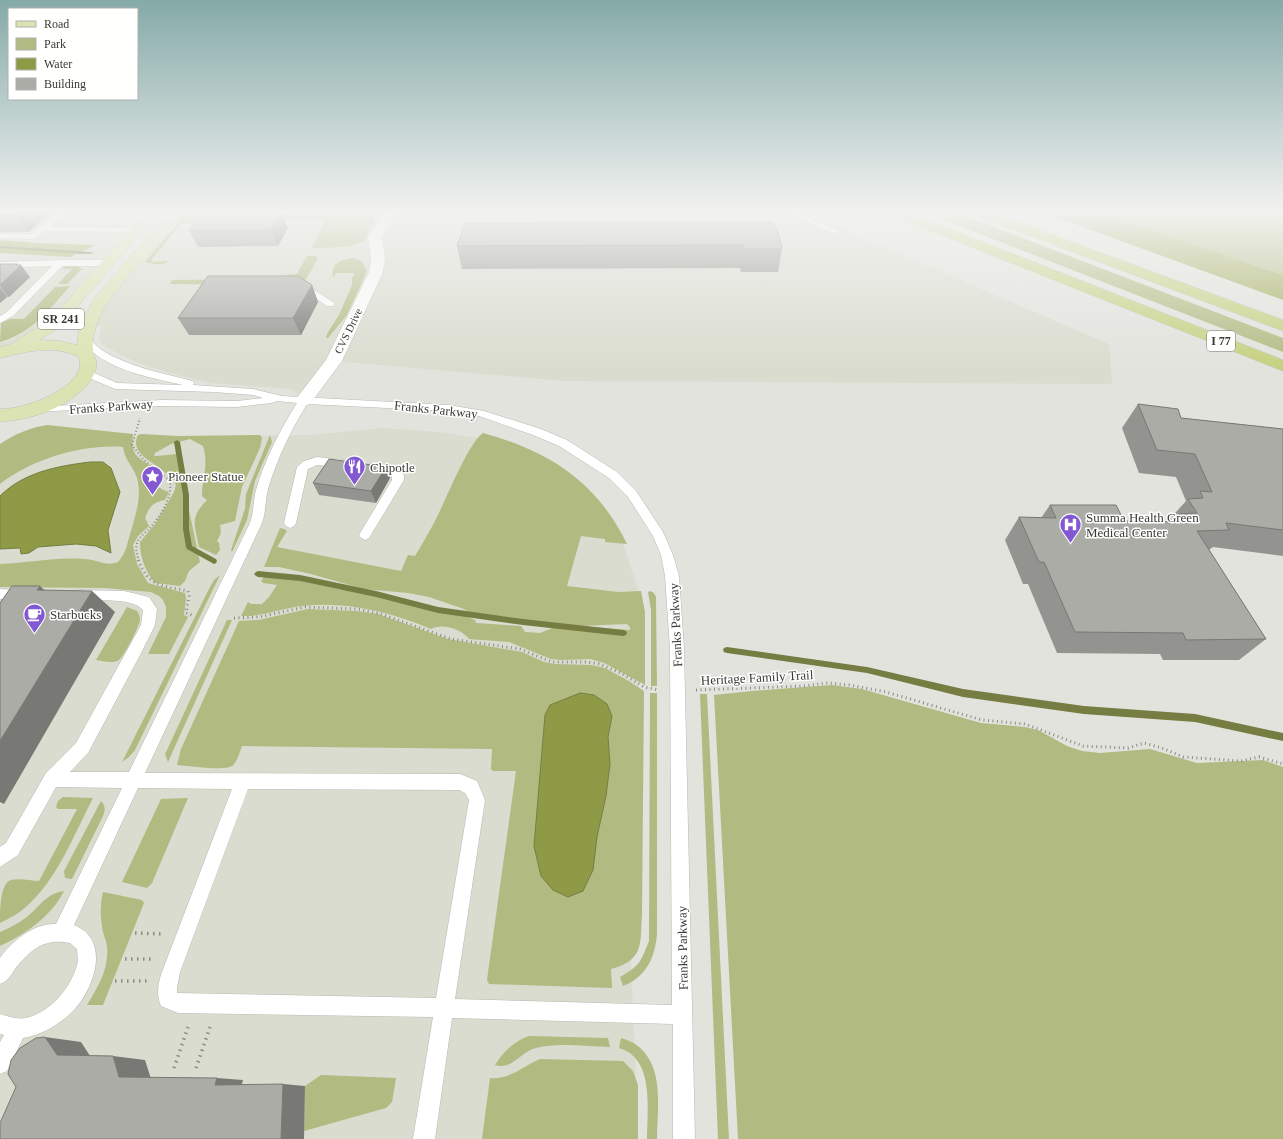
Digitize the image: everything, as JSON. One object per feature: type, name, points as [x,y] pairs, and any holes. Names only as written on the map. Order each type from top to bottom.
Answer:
[{"type":"highway","name":"I 77","points":[[1024,264],[1283,366]]},
{"type":"highway","points":[[1118,264],[1283,326]]},
{"type":"main road","name":"SR 241","points":[[7,351],[59,321],[107,264]]},
{"type":"main road","name":"SR 241","points":[[85,346],[87,328],[102,299],[131,264]]},
{"type":"main road","points":[[0,425],[66,394],[78,384],[86,373],[89,365],[85,346],[52,346],[7,351]]},
{"type":"main road","points":[[0,415],[27,412]]},
{"type":"street","name":"CVS Drive","points":[[304,400],[334,361],[376,272],[377,264]]},
{"type":"lane","points":[[0,265],[11,264]]},
{"type":"lane","points":[[0,320],[10,314],[59,264]]},
{"type":"lane","points":[[306,288],[330,304]]},
{"type":"lane","points":[[85,346],[90,346],[113,359],[138,370],[214,389]]},
{"type":"lane","name":"Franks Parkway","points":[[86,373],[115,386],[214,389],[253,392],[282,398],[304,400],[448,408],[480,413],[531,430],[563,443],[613,475],[632,494],[649,517],[659,535],[667,555],[672,576],[675,601],[678,690],[684,1139]]},
{"type":"lane","name":"Franks Parkway","points":[[27,412],[162,403],[237,404],[282,398]]},
{"type":"lane","points":[[62,931],[256,523],[260,512],[261,492],[266,479],[292,419],[304,400]]},
{"type":"lane","points":[[290,523],[303,467],[307,463],[315,460],[395,473],[398,475],[398,480],[365,535]]},
{"type":"lane","points":[[0,594],[39,595]]},
{"type":"lane","points":[[0,858],[12,849],[52,779],[82,748],[134,654],[148,625],[150,609],[144,601],[124,596],[62,595]]},
{"type":"lane","points":[[52,779],[460,782],[471,787],[477,800],[424,1139]]},
{"type":"lane","points":[[243,781],[176,958],[167,988],[168,999],[178,1003],[444,1008],[682,1015]]},
{"type":"lane","points":[[0,975],[16,953],[31,941],[47,934],[62,931],[74,933],[83,940],[88,951],[88,965],[83,981],[73,996],[59,1011],[44,1022],[27,1029],[8,1026],[0,1064]]},
{"type":"path","points":[[140,417],[132,445],[133,448],[140,457],[170,481],[172,485],[171,493],[159,513],[149,528],[139,539],[136,546],[136,552],[140,565],[150,582],[188,591],[190,596],[186,613],[192,615]]},
{"type":"path","name":"Heritage Family Trail","points":[[234,618],[243,619],[258,617],[308,607],[356,608],[382,614],[450,639],[522,650],[542,659],[556,662],[577,661],[598,664],[624,674],[635,683],[648,689],[709,690],[828,683],[849,685],[886,692],[982,720],[1025,724],[1083,746],[1128,748],[1144,744],[1162,748],[1184,757],[1241,761],[1259,757],[1283,764]]},
{"type":"path","points":[[135,933],[185,934]]},
{"type":"path","points":[[125,959],[176,958]]},
{"type":"path","points":[[115,981],[169,981]]},
{"type":"path","points":[[196,1068],[210,1026]]},
{"type":"path","points":[[174,1068],[188,1027]]},
{"type":"shaded area","points":[[0,264],[108,264],[59,321],[14,348],[0,348]]},
{"type":"shaded area","points":[[134,264],[923,264],[1109,344],[1112,384],[565,381],[334,361],[304,400],[291,389],[210,383],[173,374],[136,362],[102,345],[99,339],[101,326],[87,328]]},
{"type":"shaded area","points":[[1185,264],[1252,264],[1283,275],[1283,300]]},
{"type":"shaded area","points":[[43,426],[148,437],[313,435],[383,428],[439,432],[503,442],[550,459],[597,502],[620,533],[638,590],[640,642],[631,967],[636,1074],[635,1139],[0,1139],[0,444],[16,434]]},
{"type":"green space","points":[[302,264],[315,264],[305,281],[291,285],[170,284],[172,280],[283,279],[286,275],[297,274]]},
{"type":"green space","points":[[336,264],[364,264],[367,271],[347,315],[328,338],[326,338],[328,332],[339,315],[352,285],[352,278],[355,273],[336,273],[333,278],[333,269]]},
{"type":"green space","points":[[1057,264],[1091,264],[1283,338],[1283,352]]},
{"type":"green space","points":[[1252,264],[1283,264],[1283,275]]},
{"type":"green space","points":[[66,266],[77,266],[82,269],[67,284],[58,284],[72,269],[61,269]]},
{"type":"green space","points":[[70,286],[39,320],[22,333],[0,342],[1,323],[10,319],[24,319],[55,287]]},
{"type":"green space","points":[[47,425],[133,434],[133,447],[136,455],[154,468],[153,477],[157,486],[169,492],[165,500],[157,502],[150,508],[145,518],[149,526],[138,536],[133,545],[137,564],[148,583],[185,593],[186,598],[184,615],[188,617],[169,654],[148,654],[166,617],[166,607],[163,600],[151,592],[104,588],[0,587],[0,564],[52,559],[88,559],[109,564],[118,562],[128,543],[139,498],[139,491],[137,478],[125,456],[123,447],[91,448],[58,455],[27,467],[0,484],[0,444],[22,432]]},
{"type":"green space","points":[[483,433],[507,440],[529,449],[568,472],[586,486],[615,522],[627,544],[605,542],[605,539],[581,536],[567,586],[618,592],[641,591],[645,612],[645,685],[604,663],[590,659],[551,659],[509,642],[469,639],[466,635],[452,628],[436,627],[431,629],[368,609],[335,605],[319,605],[294,607],[257,615],[241,616],[248,602],[251,604],[262,604],[277,585],[263,583],[261,581],[264,577],[297,580],[338,589],[414,601],[433,607],[448,609],[475,620],[476,623],[521,626],[525,632],[540,633],[555,627],[570,630],[589,627],[630,630],[630,627],[627,624],[579,626],[474,614],[429,597],[408,593],[364,589],[311,574],[279,567],[264,567],[280,528],[287,531],[277,547],[401,571],[408,555],[415,556],[435,521],[464,460],[477,439]]},
{"type":"green space","points":[[138,435],[179,436],[260,435],[262,438],[260,448],[242,487],[235,521],[220,525],[221,533],[217,541],[219,543],[220,550],[216,555],[199,547],[195,527],[198,512],[207,500],[202,496],[205,465],[205,453],[203,446],[190,439],[171,444],[155,453],[154,456],[177,454],[200,562],[189,571],[185,581],[180,586],[155,583],[148,574],[142,558],[140,542],[155,524],[174,492],[176,485],[168,475],[145,458],[138,450],[136,441]]},
{"type":"green space","points":[[270,435],[272,442],[255,481],[247,520],[232,552],[231,550],[245,509],[246,494]]},
{"type":"green space","points":[[220,575],[135,750],[122,762],[209,589],[214,580]]},
{"type":"green space","points":[[650,591],[654,593],[656,597],[657,686],[651,686],[651,610],[648,592]]},
{"type":"green space","points":[[127,607],[137,611],[140,620],[128,647],[117,661],[108,662],[96,660]]},
{"type":"green space","points":[[308,609],[356,611],[378,614],[448,639],[522,652],[544,662],[555,664],[591,665],[605,668],[644,691],[641,933],[638,949],[630,961],[611,969],[612,988],[489,984],[487,980],[516,771],[493,771],[491,769],[492,749],[242,746],[238,757],[232,766],[205,768],[177,765],[181,749],[239,621],[258,620]],"holes":[[[545,715],[612,716],[608,737],[610,764],[606,796],[597,837],[534,846]]]},
{"type":"green space","points":[[227,620],[232,620],[168,762],[165,754]]},
{"type":"green space","points":[[832,685],[862,689],[981,723],[1025,727],[1038,730],[1067,746],[1082,751],[1100,753],[1150,749],[1197,763],[1263,760],[1283,767],[1283,1139],[738,1139],[714,695]]},
{"type":"green space","points":[[650,693],[657,693],[657,934],[654,951],[648,966],[638,977],[623,986],[620,977],[636,966],[644,954],[649,941]]},
{"type":"green space","points":[[700,694],[707,694],[729,1139],[718,1139]]},
{"type":"green space","points":[[63,797],[93,798],[65,855],[48,882],[25,908],[0,923],[1,898],[7,882],[18,879],[39,881],[77,809],[58,809],[56,807],[58,801]]},
{"type":"green space","points":[[188,798],[152,883],[147,888],[122,882],[161,799]]},
{"type":"green space","points":[[101,801],[105,808],[103,816],[72,879],[65,878],[64,871]]},
{"type":"green space","points":[[64,891],[52,909],[36,924],[0,946],[0,932],[25,919],[48,897]]},
{"type":"green space","points":[[103,892],[142,900],[144,903],[103,1005],[87,1005],[99,985],[106,963],[107,945],[103,932],[101,916]]},
{"type":"green space","points":[[529,1036],[608,1038],[610,1047],[563,1045],[545,1046],[531,1050],[506,1065],[495,1065],[509,1048],[518,1041]]},
{"type":"green space","points":[[621,1038],[632,1042],[647,1055],[656,1077],[658,1090],[657,1139],[647,1139],[648,1100],[644,1074],[639,1062],[631,1054],[619,1048]]},
{"type":"green space","points":[[540,1059],[623,1061],[633,1071],[638,1085],[638,1139],[482,1139],[490,1078],[510,1075]]},
{"type":"green space","points":[[321,1075],[396,1078],[392,1102],[386,1108],[304,1131],[305,1086]]},
{"type":"water","points":[[90,462],[103,462],[111,468],[120,492],[108,530],[111,553],[96,546],[76,544],[38,547],[29,553],[21,554],[20,548],[0,549],[0,496],[9,488],[31,476],[54,468]]},
{"type":"water","points":[[580,693],[594,695],[607,704],[612,716],[608,737],[610,764],[606,796],[597,837],[593,870],[583,891],[568,897],[553,890],[541,876],[534,846],[545,715],[550,705]]},
{"type":"building","points":[[0,264],[21,265],[0,285]]},
{"type":"building","points":[[208,276],[298,276],[312,285],[293,318],[178,318]]},
{"type":"building","name":"Summa Health Green Medical Center","points":[[1138,404],[1178,409],[1181,418],[1283,429],[1283,530],[1226,523],[1229,530],[1197,531],[1266,639],[1186,640],[1183,633],[1075,632],[1044,562],[1039,562],[1019,517],[1056,518],[1050,505],[1116,505],[1124,521],[1184,522],[1179,514],[1197,513],[1188,499],[1203,498],[1200,491],[1212,492],[1195,454],[1157,450]]},
{"type":"building","points":[[329,459],[386,467],[371,491],[313,483]]},
{"type":"building","points":[[12,586],[40,586],[37,590],[92,591],[0,741],[0,603]]},
{"type":"building","points":[[45,1037],[57,1055],[113,1056],[119,1077],[217,1078],[215,1085],[283,1084],[281,1139],[0,1139],[0,1123],[16,1087],[8,1074],[11,1060],[20,1048],[36,1038]]},
{"type":"waterway","points":[[177,442],[186,495],[186,529],[189,547],[214,561]]},
{"type":"waterway","points":[[258,574],[300,578],[376,594],[438,610],[523,622],[623,633]]},
{"type":"waterway","points":[[727,650],[867,670],[963,693],[1084,710],[1195,718],[1283,737]]},
{"type":"place","name":"Chipotle","points":[[355,486]]},
{"type":"place","name":"Pioneer Statue","points":[[152,496]]},
{"type":"place","name":"Summa Health Green Medical Center","points":[[1071,544]]},
{"type":"place","name":"Starbucks","points":[[35,634]]}]
